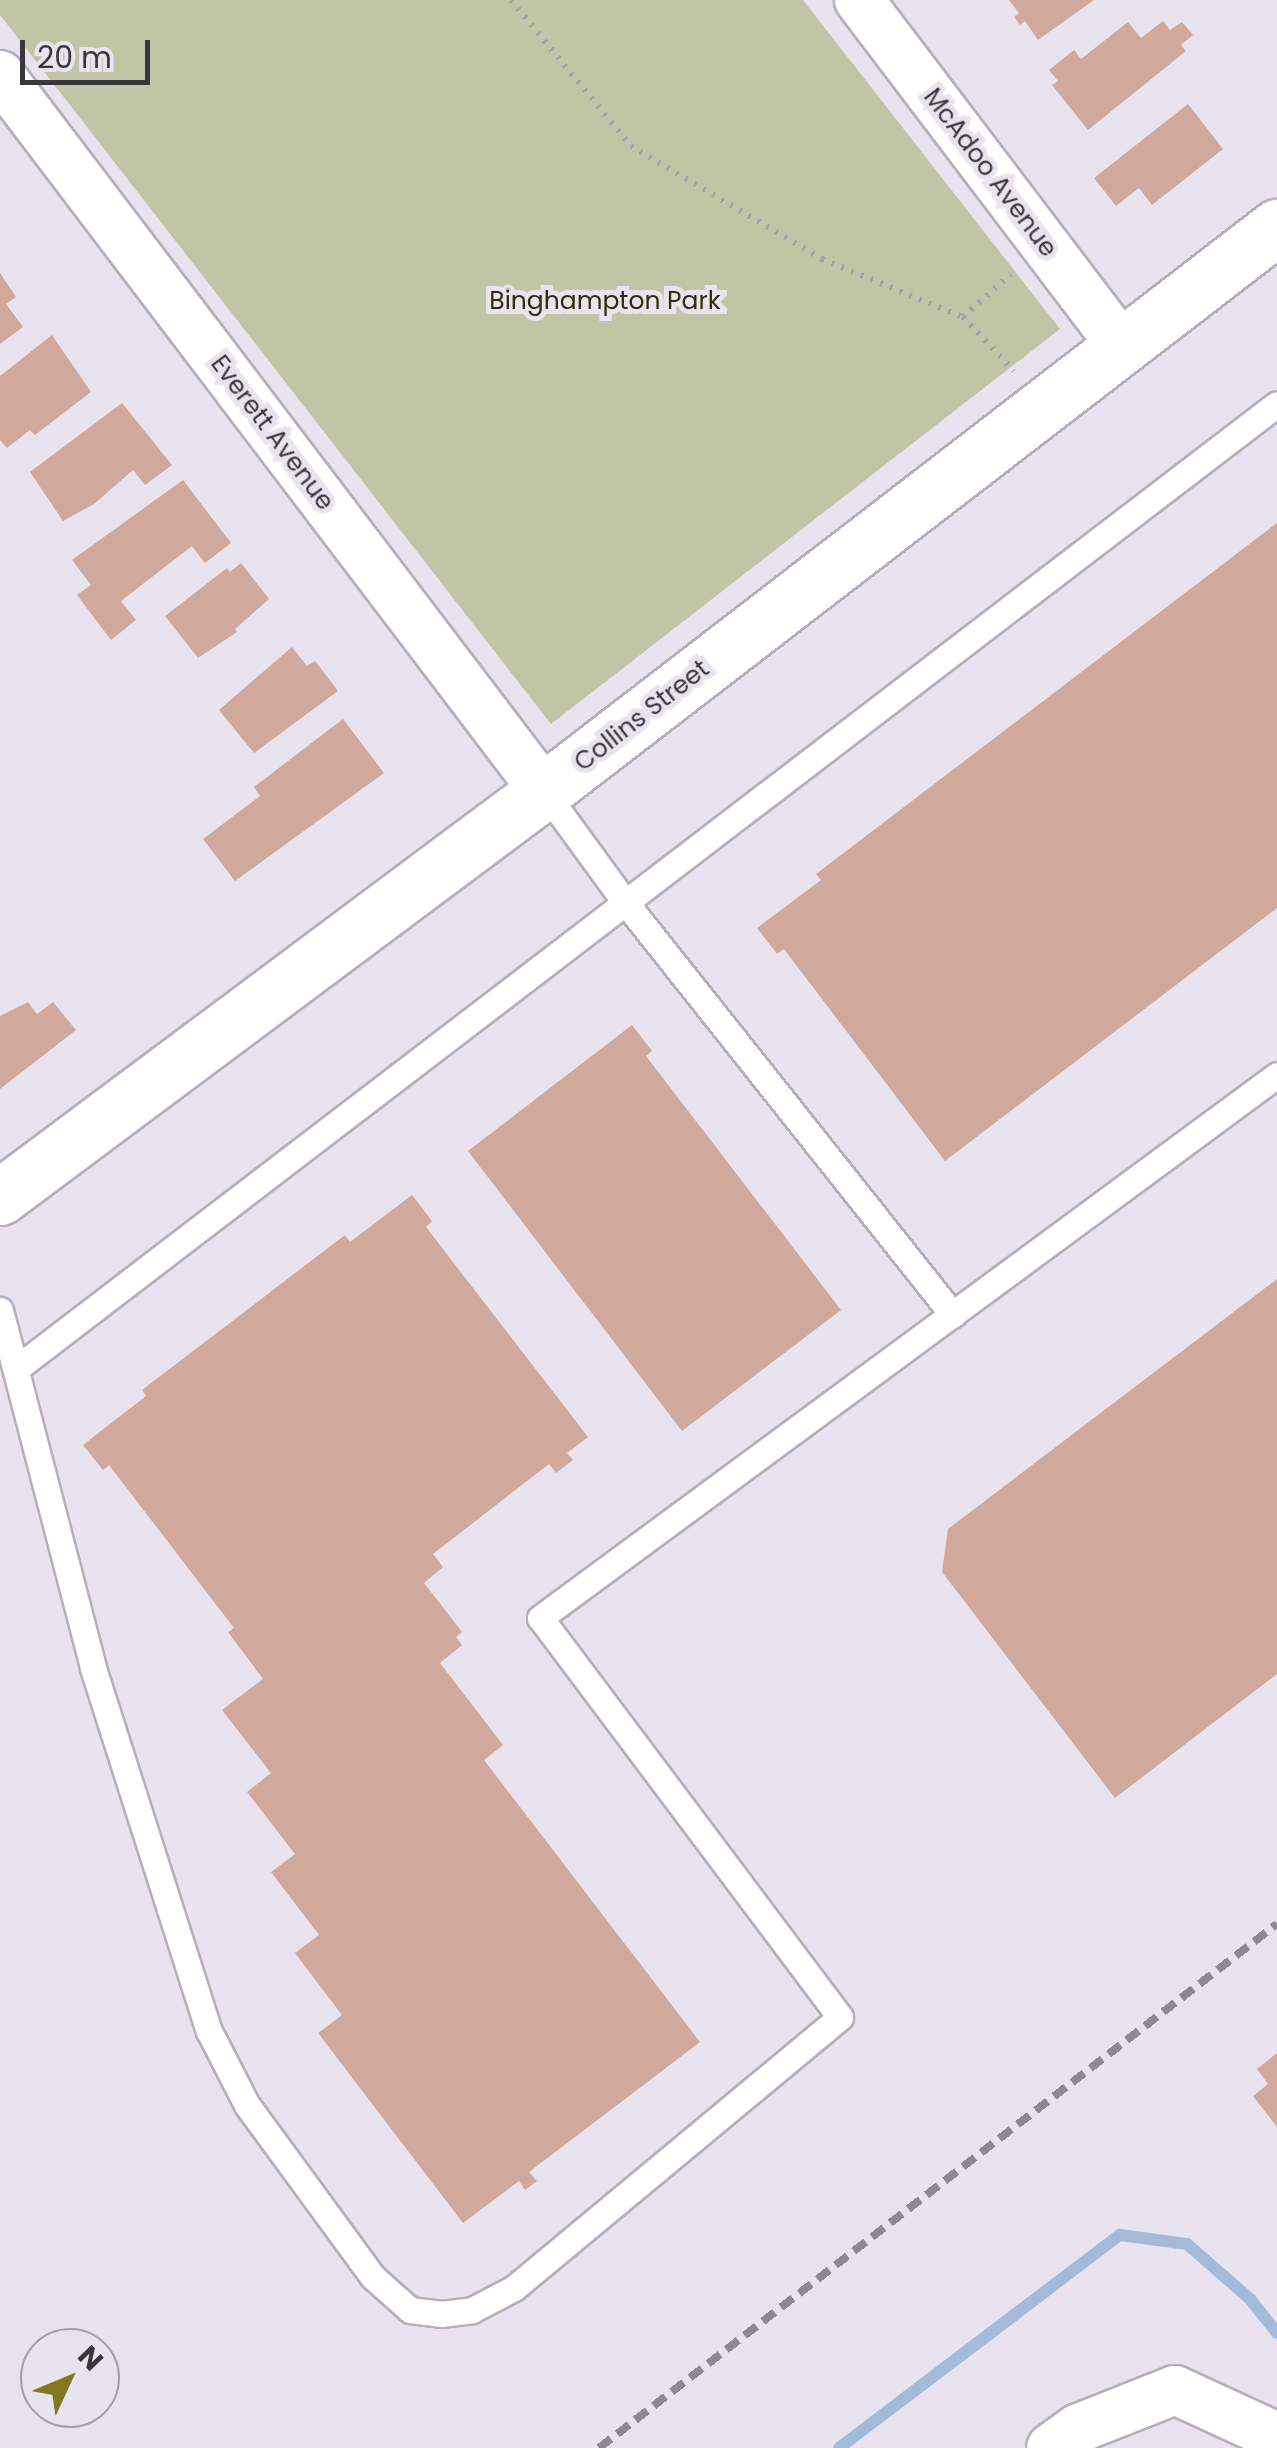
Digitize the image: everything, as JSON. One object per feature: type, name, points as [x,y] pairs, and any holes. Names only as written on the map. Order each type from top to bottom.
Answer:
[{"type":"street","name":"McAdoo Avenue","points":[[859,0],[1122,346]]},
{"type":"street","name":"Everett Avenue","points":[[0,74],[544,791]]},
{"type":"street","name":"Collins Street","points":[[0,1197],[544,791],[1277,227]]},
{"type":"street","points":[[1051,2448],[1078,2428],[1175,2390],[1277,2437]]},
{"type":"lane","points":[[17,1368],[1277,404]]},
{"type":"lane","points":[[544,791],[626,902],[953,1315]]},
{"type":"lane","points":[[0,1310],[93,1668],[209,2031],[247,2104],[373,2276],[410,2310],[440,2314],[472,2310],[514,2288],[840,2017],[540,1618],[1277,1075]]},
{"type":"path","points":[[511,0],[631,146],[822,259],[963,316],[1046,405]]},
{"type":"path","points":[[963,316],[1044,244]]},
{"type":"green space","name":"Binghampton Park","points":[[0,0],[803,0],[1060,329],[551,724],[0,15]]},
{"type":"building","points":[[1009,0],[1094,0],[1038,40],[1025,21],[1020,25],[1014,17],[1019,13]]},
{"type":"building","points":[[1163,21],[1170,30],[1182,22],[1193,35],[1181,45],[1186,51],[1088,130],[1052,85],[1058,81],[1049,70],[1074,50],[1081,59],[1128,22],[1141,38]]},
{"type":"building","points":[[1188,104],[1223,149],[1152,205],[1139,188],[1116,206],[1094,178]]},
{"type":"building","points":[[0,273],[16,297],[6,304],[23,327],[0,344]]},
{"type":"building","points":[[52,335],[91,392],[35,435],[30,430],[7,448],[0,440],[0,376]]},
{"type":"building","points":[[122,403],[172,465],[145,485],[133,470],[94,504],[63,521],[30,472]]},
{"type":"building","points":[[183,480],[231,543],[205,563],[192,546],[121,601],[136,620],[111,640],[77,595],[91,585],[72,560]]},
{"type":"building","points":[[1277,523],[1277,908],[945,1161],[784,949],[777,954],[757,928],[821,880],[816,874]]},
{"type":"building","points":[[241,563],[269,599],[235,629],[237,632],[198,658],[165,616],[227,568],[230,572]]},
{"type":"building","points":[[292,647],[307,666],[315,661],[338,691],[254,753],[219,710]]},
{"type":"building","points":[[343,719],[384,773],[235,881],[203,839],[260,796],[254,787]]},
{"type":"building","points":[[28,1002],[37,1014],[53,1002],[76,1030],[0,1089],[0,1016]]},
{"type":"building","points":[[632,1025],[652,1051],[646,1056],[841,1310],[682,1431],[468,1151]]},
{"type":"building","points":[[412,1195],[432,1221],[426,1227],[588,1437],[567,1453],[573,1460],[556,1473],[549,1464],[433,1554],[443,1567],[424,1583],[462,1632],[456,1637],[462,1645],[440,1663],[503,1745],[484,1760],[700,2042],[529,2172],[537,2181],[525,2190],[519,2181],[463,2223],[318,2033],[342,2015],[295,1953],[319,1935],[271,1872],[295,1854],[247,1792],[271,1773],[222,1710],[263,1679],[228,1632],[234,1628],[109,1465],[103,1470],[83,1445],[146,1396],[142,1390],[345,1235],[350,1242]]},
{"type":"building","points":[[1277,1279],[1277,1674],[1115,1798],[942,1572],[948,1529]]},
{"type":"building","points":[[1277,2053],[1277,2127],[1253,2096],[1268,2084],[1257,2069]]},
{"type":"waterway","points":[[839,2448],[1120,2235],[1187,2244],[1250,2299],[1277,2333]]},
{"type":"railway","points":[[599,2448],[1277,1924]]}]
